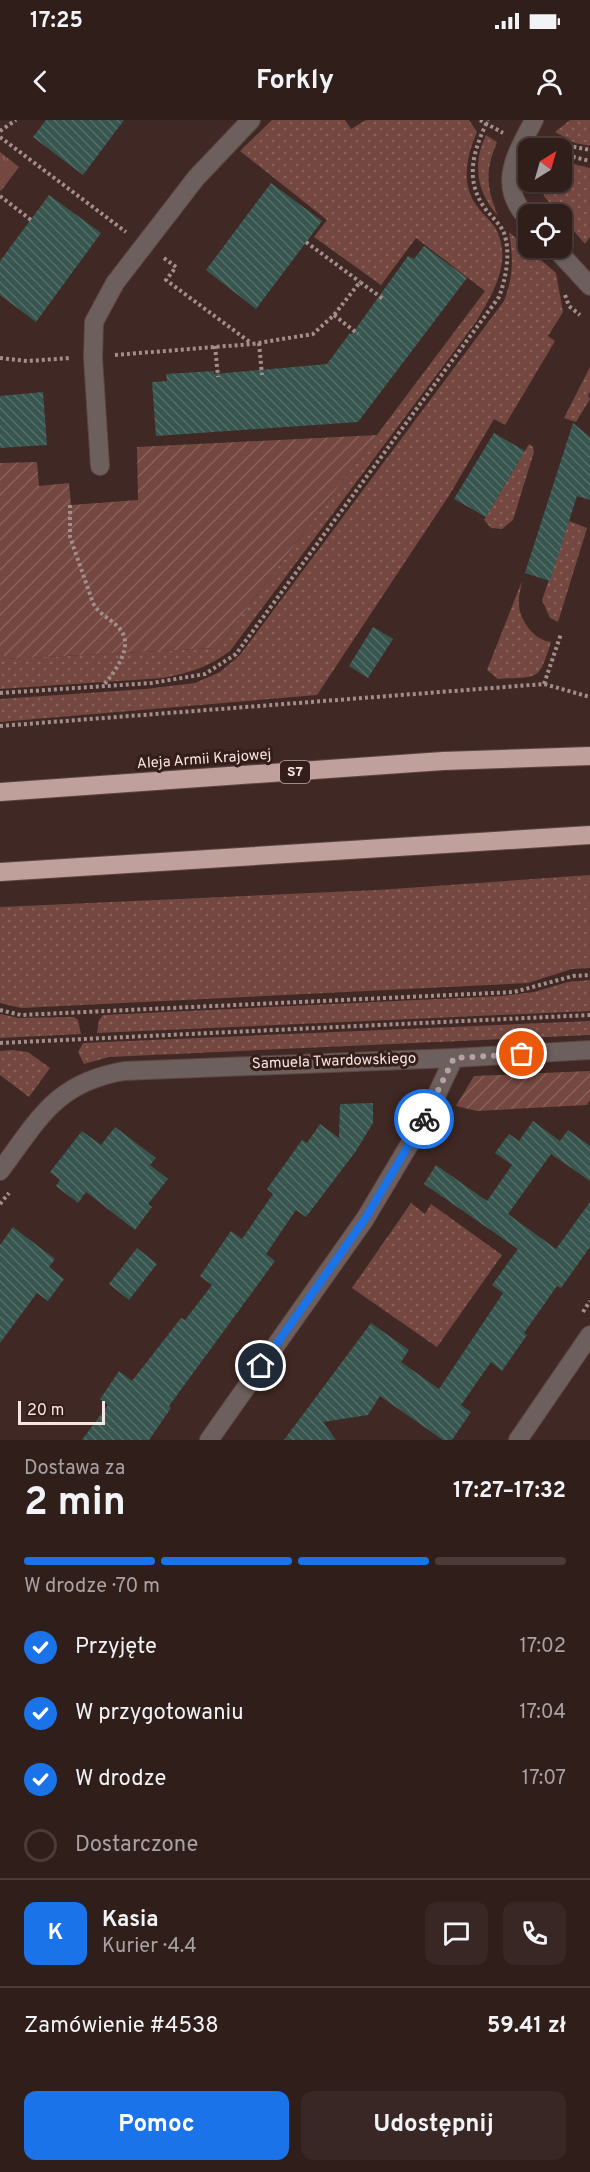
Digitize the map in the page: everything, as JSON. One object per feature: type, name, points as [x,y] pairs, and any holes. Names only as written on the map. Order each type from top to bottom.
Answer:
[{"type":"highway","name":"Aleja Armii Krajowej","points":[[0,792],[443,761],[590,756]]},
{"type":"highway","points":[[0,872],[590,835]]},
{"type":"street","points":[[100,466],[93,358],[94,322],[140,241],[251,120]]},
{"type":"street","points":[[518,205],[514,200],[511,179],[515,159],[534,120]]},
{"type":"street","points":[[564,258],[590,286]]},
{"type":"street","name":"Samuela Twardowskiego","points":[[0,1171],[47,1109],[80,1084],[100,1075],[124,1071],[454,1058],[590,1050]]},
{"type":"street","points":[[209,1440],[365,1219],[427,1115],[454,1058]]},
{"type":"street","points":[[518,1440],[590,1335]]},
{"type":"path","points":[[0,131],[16,120]]},
{"type":"path","points":[[480,120],[505,134]]},
{"type":"path","points":[[0,693],[152,682],[205,674],[236,654],[495,303],[503,285],[507,267],[507,248],[501,228],[476,193],[472,170],[475,150],[487,122]]},
{"type":"path","points":[[0,137],[176,267],[166,280],[252,344]]},
{"type":"path","points":[[548,137],[570,146],[590,150]]},
{"type":"path","points":[[572,157],[590,161]]},
{"type":"path","points":[[0,196],[31,220]]},
{"type":"path","points":[[306,242],[383,299]]},
{"type":"path","points":[[93,358],[138,351],[252,344],[313,334],[334,315],[360,282]]},
{"type":"path","points":[[334,315],[358,334]]},
{"type":"path","points":[[259,343],[262,375]]},
{"type":"path","points":[[215,346],[218,377]]},
{"type":"path","points":[[70,505],[70,537],[93,603],[105,617],[119,627],[123,634],[125,648],[114,672],[102,686]]},
{"type":"path","points":[[544,684],[561,634]]},
{"type":"path","points":[[0,726],[544,684],[590,697]]},
{"type":"path","points":[[0,1010],[21,1015],[514,992],[573,976],[590,975]]},
{"type":"path","points":[[0,1043],[590,1015]]},
{"type":"green space","points":[[272,120],[345,120],[351,129],[366,120],[469,120],[477,132],[468,160],[468,188],[477,206],[497,231],[501,243],[501,267],[494,290],[476,322],[230,651],[198,669],[163,678],[0,689],[0,652],[6,659],[217,648],[485,291],[416,238],[381,285],[314,237],[327,220],[240,151]]},
{"type":"green space","points":[[570,120],[590,120],[590,146],[575,143],[572,138],[566,138],[555,132]]},
{"type":"green space","points":[[486,135],[497,142],[490,162],[488,179],[498,216],[485,198],[479,178],[479,157]]},
{"type":"green space","points":[[0,152],[19,167],[1,191],[0,190]]},
{"type":"green space","points":[[572,164],[590,168],[590,237],[585,244],[572,229],[572,204],[551,204],[543,192],[572,192]]},
{"type":"green space","points":[[509,232],[518,240],[518,258],[539,258],[556,273],[563,312],[548,336],[555,341],[505,425],[494,419],[450,494],[317,695],[0,722],[0,699],[145,689],[195,683],[220,672],[240,655],[504,301],[510,283]]},
{"type":"green space","points":[[590,367],[588,395],[590,399],[576,422],[564,418]]},
{"type":"green space","points":[[377,435],[217,648],[6,659],[0,652],[0,463],[37,462],[39,486],[69,483],[71,505],[138,500],[137,447]]},
{"type":"green space","points":[[529,444],[533,447],[534,452],[513,520],[502,529],[491,528],[484,520]]},
{"type":"green space","points":[[569,521],[587,528],[558,622],[550,618],[542,600]]},
{"type":"green space","points":[[522,581],[519,602],[522,617],[534,634],[551,642],[543,665],[535,675],[498,679],[487,670]]},
{"type":"green space","points":[[590,875],[590,968],[572,969],[528,983],[21,1008],[0,1003],[0,907],[378,890]]},
{"type":"green space","points":[[590,980],[590,1011],[97,1033],[99,1020],[103,1015],[501,996],[534,992],[568,982]]},
{"type":"green space","points":[[0,1014],[19,1018],[74,1017],[78,1020],[81,1034],[0,1038]]},
{"type":"green space","points":[[590,1021],[590,1035],[109,1057],[84,1064],[78,1052],[83,1043]]},
{"type":"green space","points":[[0,1051],[28,1052],[50,1068],[29,1097],[0,1075]]},
{"type":"green space","points":[[590,1071],[590,1100],[587,1105],[477,1111],[456,1106],[474,1076]]},
{"type":"green space","points":[[411,1203],[425,1214],[431,1204],[502,1255],[437,1347],[352,1288]]},
{"type":"building","points":[[46,120],[124,120],[83,175],[33,137]]},
{"type":"building","points":[[271,183],[322,221],[256,309],[206,270]]},
{"type":"building","points":[[49,195],[101,233],[36,322],[0,295],[0,261]]},
{"type":"building","points":[[424,246],[467,278],[358,422],[156,436],[152,382],[167,381],[166,374],[214,371],[214,374],[327,364],[350,333],[352,334],[408,256],[414,259]]},
{"type":"building","points":[[43,392],[47,445],[0,448],[0,396]]},
{"type":"building","points":[[573,423],[590,437],[590,500],[577,496],[550,581],[525,573]]},
{"type":"building","points":[[494,433],[525,451],[486,517],[454,499]]},
{"type":"building","points":[[373,627],[393,639],[368,678],[349,666]]},
{"type":"building","points":[[373,1103],[373,1123],[356,1151],[306,1217],[296,1210],[266,1254],[275,1261],[169,1406],[171,1408],[149,1440],[82,1440],[108,1405],[100,1399],[119,1371],[132,1381],[181,1318],[185,1320],[212,1285],[200,1276],[231,1231],[242,1239],[273,1194],[267,1189],[302,1140],[307,1143],[320,1124],[339,1138],[340,1104]]},
{"type":"building","points":[[533,1121],[560,1141],[568,1130],[590,1146],[590,1181],[551,1154],[508,1214],[556,1249],[590,1202],[590,1247],[561,1288],[557,1286],[524,1333],[527,1335],[502,1371],[491,1362],[461,1405],[471,1412],[452,1440],[443,1440],[380,1396],[368,1415],[323,1422],[336,1440],[284,1440],[371,1323],[409,1350],[401,1362],[439,1389],[503,1293],[492,1285],[518,1249],[424,1184],[436,1165],[487,1201],[512,1165],[495,1153],[509,1134],[519,1141]]},
{"type":"building","points":[[115,1127],[156,1158],[150,1165],[168,1179],[148,1204],[152,1207],[135,1230],[86,1192],[78,1203],[56,1186],[60,1180],[50,1172],[82,1131],[101,1145]]},
{"type":"building","points":[[13,1227],[55,1259],[49,1267],[64,1279],[48,1301],[37,1293],[0,1343],[0,1245]]},
{"type":"building","points":[[137,1248],[157,1264],[129,1300],[109,1284]]},
{"type":"way so far","points":[[424,1119],[454,1058],[522,1054]]},
{"type":"route","points":[[261,1366],[365,1219],[424,1119]]}]
